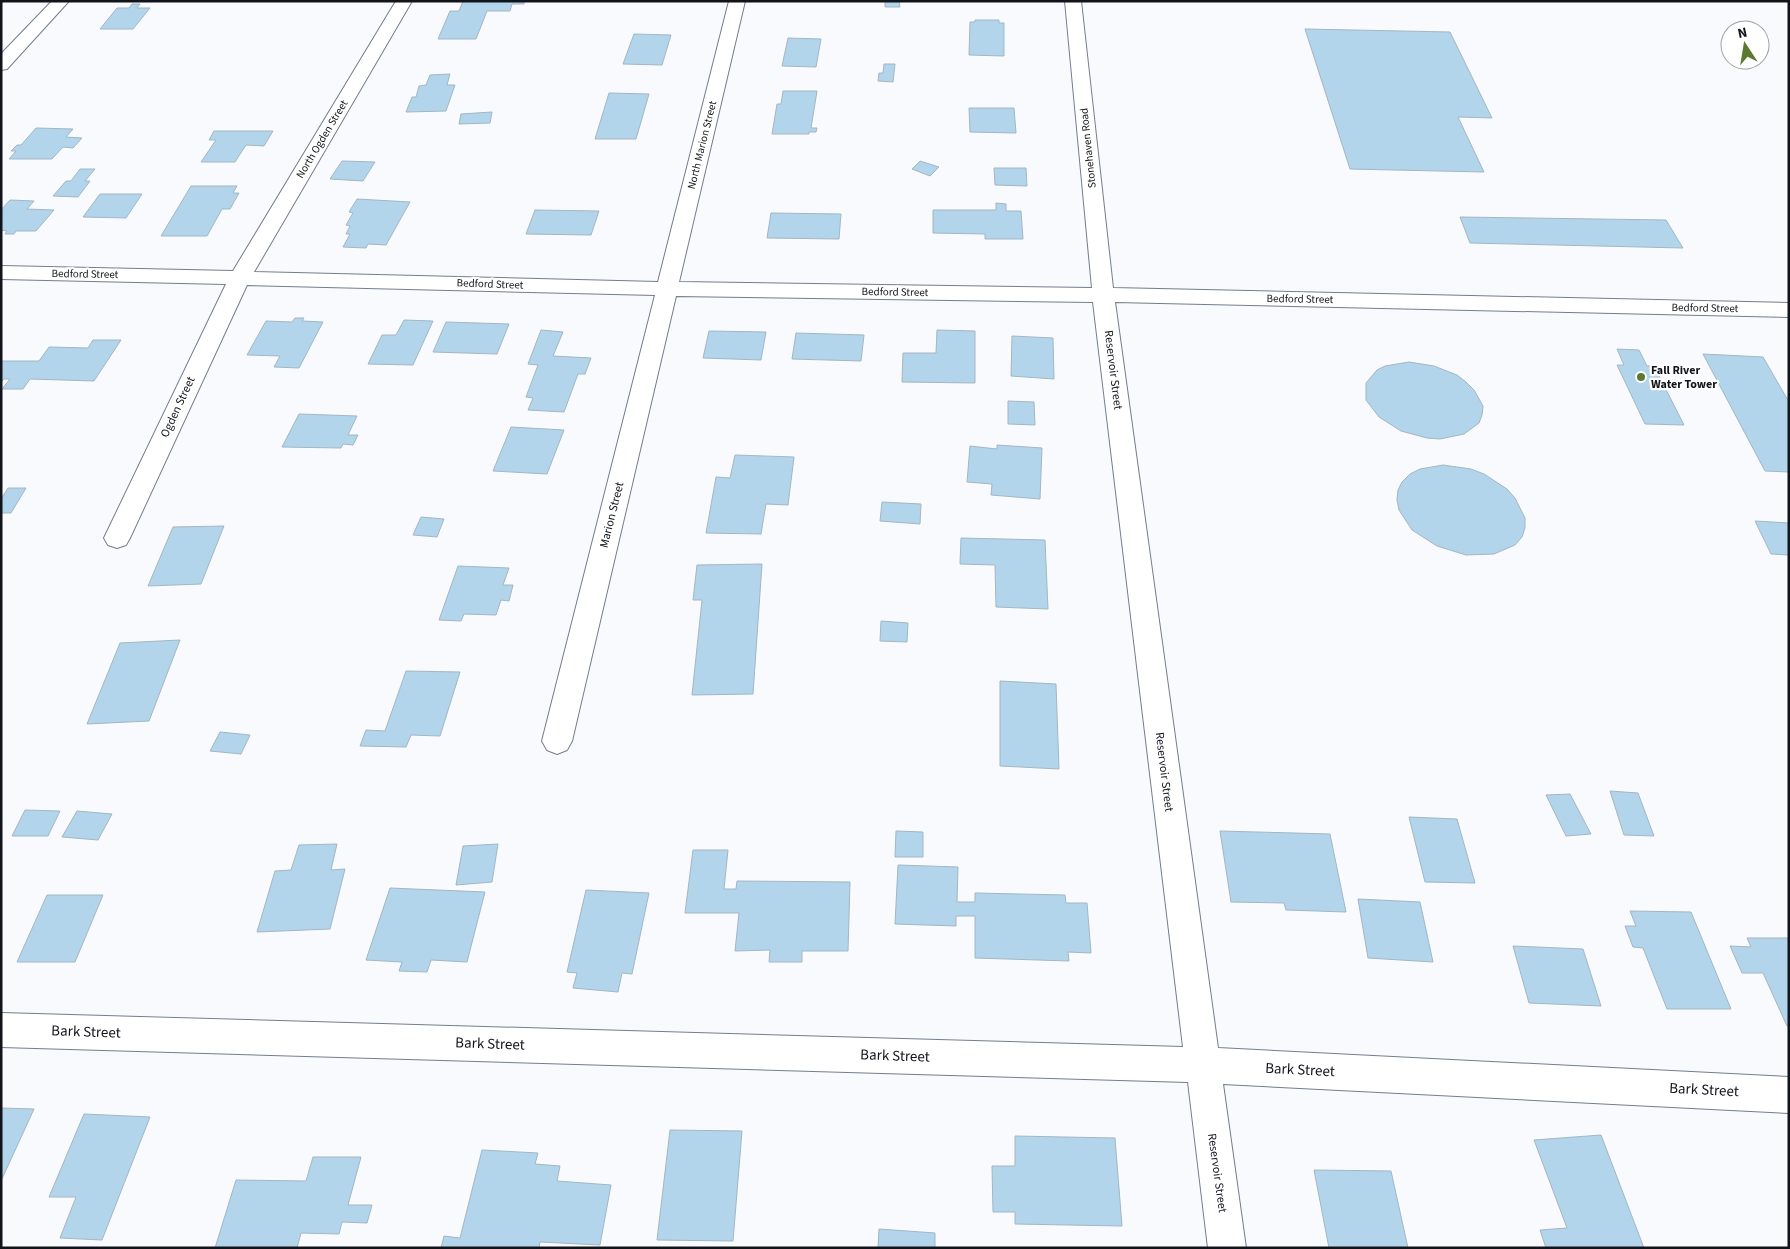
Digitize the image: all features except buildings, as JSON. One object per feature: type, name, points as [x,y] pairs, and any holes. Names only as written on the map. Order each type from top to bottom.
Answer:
[{"type":"street","points":[[1,65],[61,1]]},
{"type":"street","name":"North Ogden Street","points":[[240,277],[404,1]]},
{"type":"street","name":"North Marion Street","points":[[667,289],[737,1]]},
{"type":"street","name":"Stonehaven Road","points":[[1073,1],[1103,295]]},
{"type":"street","name":"Bedford Street","points":[[1,272],[667,289],[1103,295],[1789,310]]},
{"type":"street","name":"Ogden Street","points":[[117,538],[240,277]]},
{"type":"street","name":"Marion Street","points":[[557,742],[667,289]]},
{"type":"street","name":"Reservoir Street","points":[[1103,295],[1227,1248]]},
{"type":"street","name":"Bark Street","points":[[1,1030],[1202,1065],[1789,1095]]},
{"type":"place","name":"Fall River Water Tower","points":[[1641,377]]}]
